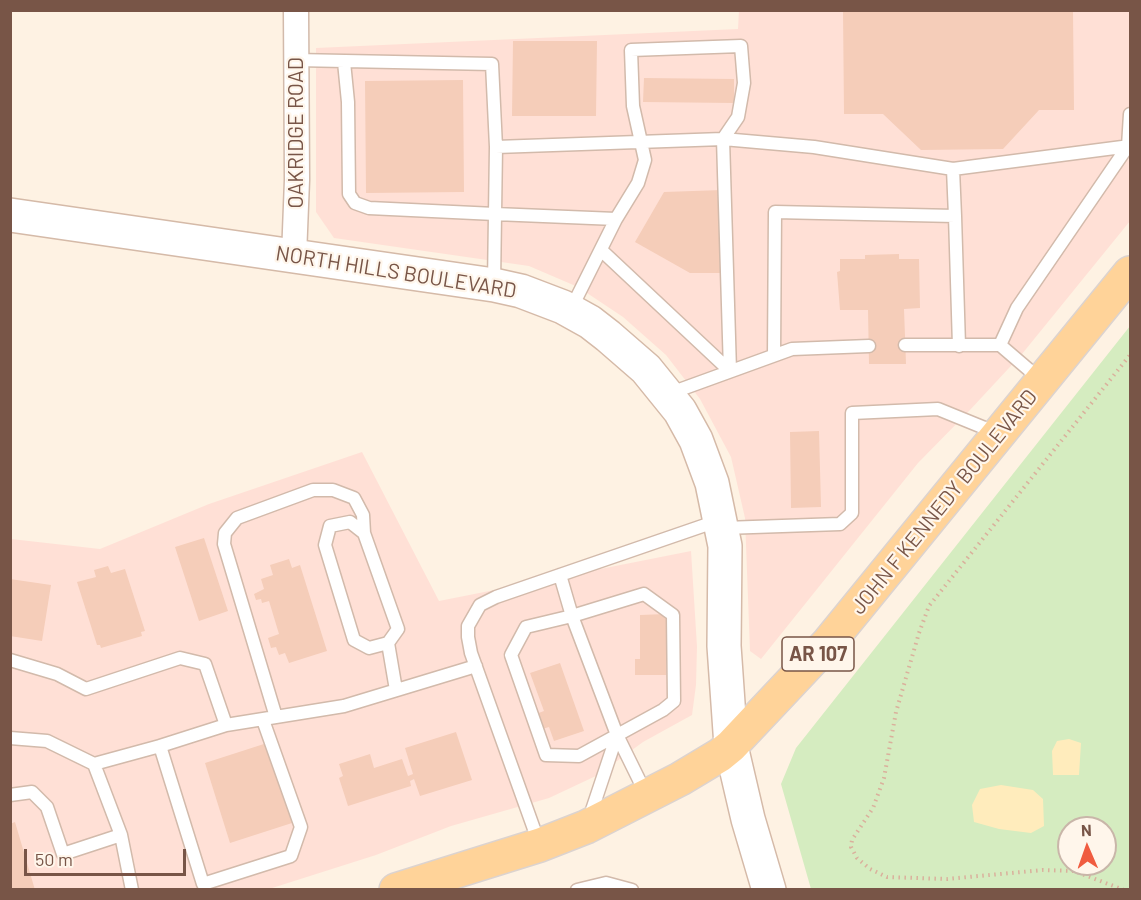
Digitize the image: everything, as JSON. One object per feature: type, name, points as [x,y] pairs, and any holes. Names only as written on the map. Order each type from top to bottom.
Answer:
[{"type":"main road","name":"JOHN F KENNEDY BOULEVARD","points":[[396,890],[540,845],[586,827],[703,766],[731,746],[829,642],[1131,273]]},
{"type":"street","name":"OAKRIDGE ROAD","points":[[294,256],[297,180],[296,10]]},
{"type":"street","name":"NORTH HILLS BOULEVARD","points":[[10,215],[494,285],[521,291],[570,311],[597,326],[646,369],[680,411],[696,440],[712,483],[722,524],[725,546],[724,646],[731,746],[748,819],[769,890]]},
{"type":"lane","points":[[570,311],[616,219],[638,183],[645,160],[643,142],[633,106],[631,50],[741,46],[744,83],[738,117],[723,139],[730,371]]},
{"type":"lane","points":[[296,60],[492,64],[496,147],[494,285]]},
{"type":"lane","points":[[344,62],[348,102],[349,194],[355,202],[369,208],[616,219]]},
{"type":"lane","points":[[1000,345],[1017,308],[1129,146],[1131,114]]},
{"type":"lane","points":[[496,147],[723,139],[814,147],[953,170],[1129,146]]},
{"type":"lane","points":[[953,170],[956,346]]},
{"type":"lane","points":[[774,355],[775,212],[955,216]]},
{"type":"lane","points":[[601,250],[730,371]]},
{"type":"lane","points":[[905,345],[1000,345],[1043,381]]},
{"type":"lane","points":[[667,394],[792,348],[869,346]]},
{"type":"lane","points":[[540,845],[476,666],[468,637],[468,626],[480,605],[495,597],[560,575],[722,524],[840,524],[852,513],[852,413],[938,409],[1000,434]]},
{"type":"lane","points":[[160,746],[203,884],[291,856],[301,827],[224,544],[225,533],[237,518],[313,490],[333,490],[354,498],[363,515],[364,533],[398,629],[388,643],[369,648],[354,640],[326,545],[330,526],[350,522],[364,533]]},
{"type":"lane","points":[[560,575],[572,616],[617,735],[647,797]]},
{"type":"lane","points":[[644,594],[673,615],[674,701],[663,710],[579,756],[546,755],[512,655],[526,627],[572,616],[644,594]]},
{"type":"lane","points":[[388,643],[396,690]]},
{"type":"lane","points":[[10,660],[57,674],[86,689],[180,658],[205,664],[226,725]]},
{"type":"lane","points":[[10,738],[47,741],[94,764],[226,725],[344,706],[476,666]]},
{"type":"lane","points":[[586,827],[617,735]]},
{"type":"lane","points":[[94,764],[121,835],[132,890]]},
{"type":"lane","points":[[10,795],[32,792],[47,807],[63,854],[121,835]]},
{"type":"lane","points":[[577,890],[606,883],[632,890]]},
{"type":"path","points":[[1124,890],[1074,871],[1043,870],[947,879],[887,877],[870,869],[857,858],[851,847],[852,840],[873,808],[884,778],[896,712],[918,633],[929,606],[1131,355]]},
{"type":"shaded area","points":[[739,10],[1130,11],[1130,221],[1022,354],[918,463],[761,659],[750,651],[745,518],[731,457],[700,399],[666,355],[623,317],[578,287],[529,266],[334,238],[316,212],[316,48],[738,29]]},
{"type":"shaded area","points":[[362,452],[439,601],[691,551],[697,647],[692,715],[643,742],[598,775],[549,798],[451,826],[376,855],[269,889],[11,890],[11,539],[100,549],[209,504]]},
{"type":"green space","points":[[1130,326],[1130,889],[811,889],[781,784],[796,748]]},
{"type":"sand","points":[[1069,739],[1081,743],[1079,775],[1053,775],[1052,751],[1057,741]]},
{"type":"sand","points":[[1001,785],[1033,790],[1043,799],[1044,826],[1031,833],[999,829],[974,822],[972,805],[980,789]]},
{"type":"building","points":[[843,10],[1073,10],[1074,110],[1039,110],[1003,149],[921,150],[883,114],[844,114]]},
{"type":"building","points":[[513,41],[597,41],[596,116],[512,116]]},
{"type":"building","points":[[644,78],[734,79],[734,103],[643,102]]},
{"type":"building","points":[[463,80],[464,192],[366,193],[365,81]]},
{"type":"building","points":[[722,190],[725,273],[690,273],[635,242],[664,192]]},
{"type":"building","points":[[899,254],[899,259],[919,259],[920,308],[904,309],[906,364],[869,364],[868,310],[840,310],[837,272],[840,271],[840,259],[865,259],[865,255]]},
{"type":"building","points":[[819,431],[821,507],[791,508],[790,432]]},
{"type":"building","points":[[204,538],[228,611],[199,621],[175,547]]},
{"type":"building","points":[[289,559],[292,568],[300,565],[327,651],[289,663],[285,653],[279,655],[276,647],[271,648],[268,638],[279,634],[269,601],[262,603],[261,599],[256,600],[254,594],[264,589],[261,579],[273,575],[270,565]]},
{"type":"building","points":[[108,566],[111,573],[125,569],[145,631],[141,632],[142,636],[101,648],[97,645],[77,582],[96,577],[94,570]]},
{"type":"building","points":[[10,579],[51,585],[42,641],[10,636]]},
{"type":"building","points":[[666,614],[666,675],[635,675],[635,659],[640,659],[640,615]]},
{"type":"building","points":[[560,663],[584,731],[554,741],[549,727],[542,729],[536,714],[544,711],[530,673]]},
{"type":"building","points":[[456,732],[472,780],[420,796],[414,779],[410,781],[411,786],[348,806],[339,778],[343,776],[339,764],[370,754],[374,768],[402,759],[408,776],[413,774],[405,748]]},
{"type":"building","points":[[267,743],[292,823],[230,843],[205,763]]},
{"type":"building","points":[[15,822],[35,890],[10,890],[10,824]]}]
